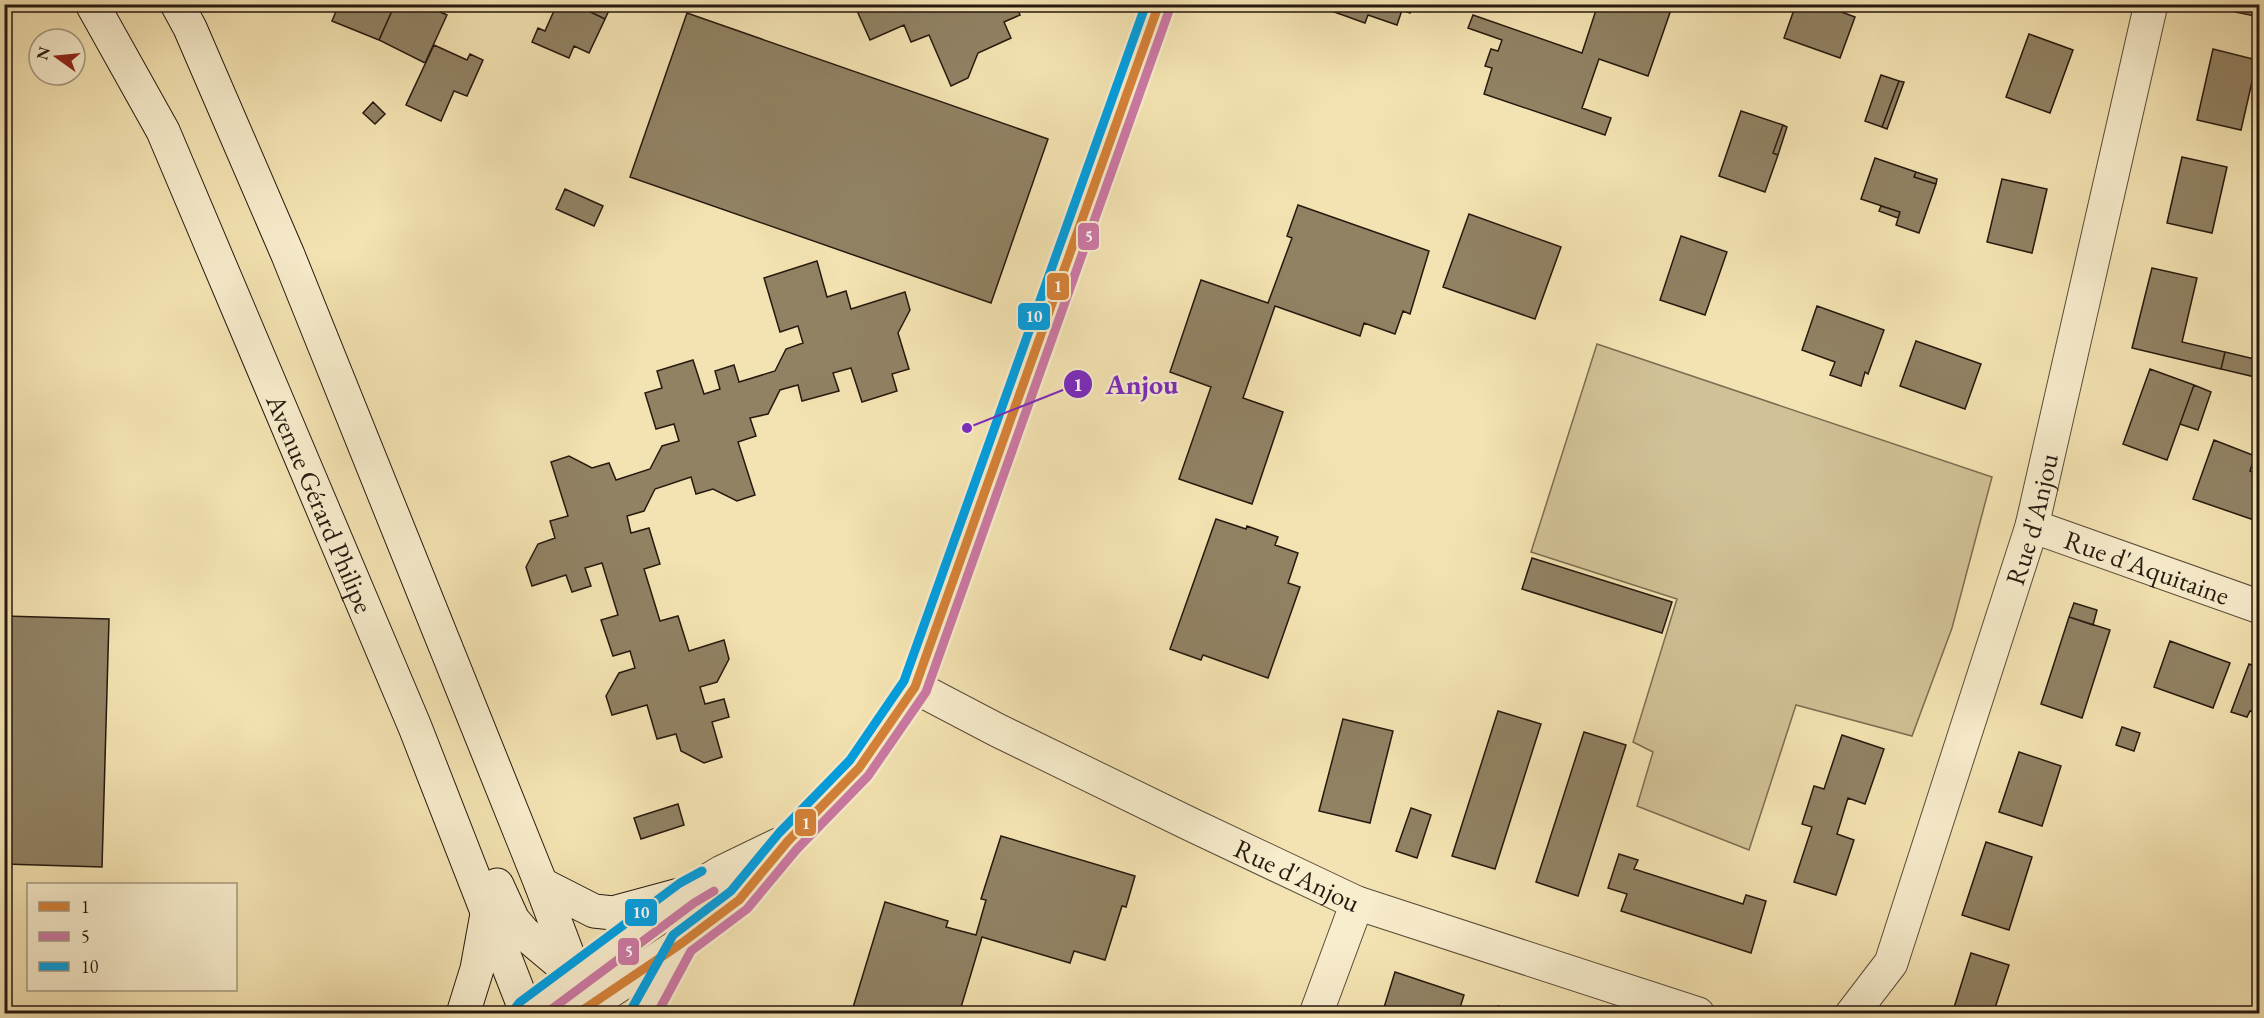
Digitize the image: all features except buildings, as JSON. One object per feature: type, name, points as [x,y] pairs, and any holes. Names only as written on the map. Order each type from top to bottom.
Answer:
[{"type":"street","name":"Avenue Gérard Philipe","points":[[93,4],[163,131],[456,828],[526,1013]]},
{"type":"street","points":[[177,4],[190,28],[288,255],[589,1007],[740,900],[788,841],[859,768],[915,687],[1159,4]]},
{"type":"street","name":"Rue d'Anjou","points":[[1852,1014],[1891,963],[2032,526],[2151,4]]},
{"type":"street","name":"Rue d'Aquitaine","points":[[2032,526],[2259,607]]},
{"type":"street","name":"Rue d'Anjou","points":[[915,687],[997,730],[1357,903],[1698,1014]]},
{"type":"street","points":[[456,828],[481,845],[513,920],[524,933],[575,976]]},
{"type":"street","points":[[526,1013],[687,893],[722,872],[788,841]]},
{"type":"street","points":[[541,884],[594,911],[614,913],[687,893]]},
{"type":"street","points":[[1317,1014],[1357,903]]},
{"type":"street","points":[[463,1014],[477,969],[487,914]]},
{"type":"street","points":[[643,1014],[681,943]]},
{"type":"shaded area","points":[[1597,344],[1992,477],[1952,628],[1912,736],[1796,705],[1749,850],[1637,806],[1653,752],[1633,742],[1677,599],[1531,552]]},
{"type":"transit line","name":"10","points":[[632,1008],[673,935],[731,891],[779,833],[850,760],[904,681],[1146,4]]},
{"type":"transit line","name":"1","points":[[577,1014],[682,943],[739,900],[788,841],[859,768],[915,687],[1159,4]]},
{"type":"transit line","name":"5","points":[[657,1014],[691,951],[747,909],[797,849],[868,776],[926,692],[1170,8]]},
{"type":"transit line","name":"10","points":[[515,1014],[520,1002],[680,883],[702,871]]},
{"type":"transit line","name":"5","points":[[545,1014],[694,903],[714,891]]},
{"type":"place","name":"Anjou","points":[[967,428]]}]
